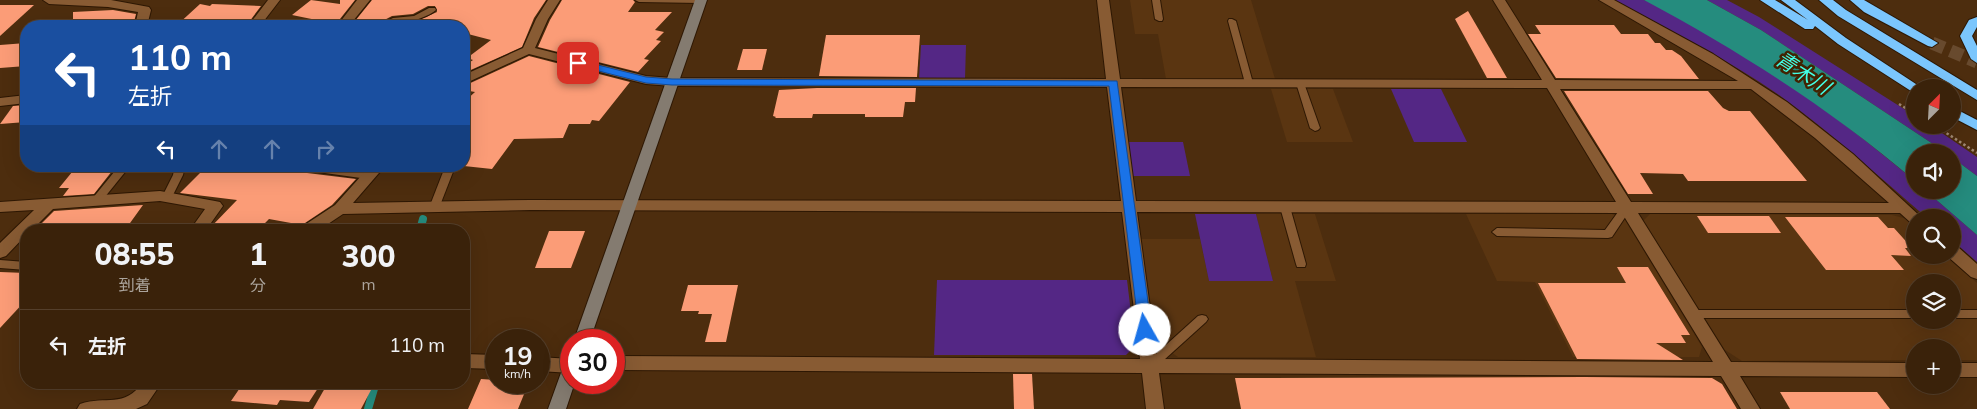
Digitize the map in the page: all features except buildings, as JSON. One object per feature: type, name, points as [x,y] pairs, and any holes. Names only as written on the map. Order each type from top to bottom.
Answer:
[{"type":"highway","points":[[1766,0],[1803,23],[1842,41]]},
{"type":"highway","points":[[1787,0],[1842,41],[1906,82]]},
{"type":"highway","points":[[1825,0],[1842,13],[1977,96]]},
{"type":"highway","points":[[1856,0],[1932,43]]},
{"type":"highway","points":[[1977,21],[1973,23],[1966,36],[1977,59]]},
{"type":"highway","points":[[1961,116],[1977,126]]},
{"type":"street","points":[[49,0],[110,1],[145,10],[142,20]]},
{"type":"street","points":[[259,20],[274,0]]},
{"type":"street","points":[[348,20],[364,0]]},
{"type":"street","points":[[528,50],[542,19],[554,0]]},
{"type":"street","points":[[586,329],[700,0]]},
{"type":"street","points":[[1103,0],[1155,409]]},
{"type":"street","points":[[1499,0],[1751,409]]},
{"type":"street","points":[[1605,0],[1666,33],[1752,85],[1805,122],[1906,210]]},
{"type":"street","points":[[470,77],[528,50],[646,80],[672,82],[1752,85]]},
{"type":"street","points":[[0,102],[20,100]]},
{"type":"street","points":[[317,224],[340,209],[372,172]]},
{"type":"street","points":[[0,207],[160,196],[215,206],[202,224]]},
{"type":"street","points":[[29,224],[50,204]]},
{"type":"street","points":[[340,209],[530,205],[1903,208]]},
{"type":"street","points":[[0,252],[20,233]]},
{"type":"street","points":[[1961,259],[1977,273]]},
{"type":"street","points":[[470,361],[485,362]]},
{"type":"street","points":[[625,363],[1906,370]]},
{"type":"street","points":[[1961,370],[1977,370]]},
{"type":"street","points":[[86,409],[124,406],[141,399],[148,389]]},
{"type":"street","points":[[557,409],[562,394]]},
{"type":"lane","points":[[639,0],[700,0]]},
{"type":"lane","points":[[1156,0],[1159,19]]},
{"type":"lane","points":[[419,20],[432,10]]},
{"type":"lane","points":[[1232,22],[1249,83]]},
{"type":"lane","points":[[1300,83],[1315,128]]},
{"type":"lane","points":[[96,200],[120,172]]},
{"type":"lane","points":[[167,197],[179,172]]},
{"type":"lane","points":[[434,208],[448,172]]},
{"type":"lane","points":[[1285,206],[1301,264]]},
{"type":"lane","points":[[1497,232],[1608,234],[1627,207]]},
{"type":"lane","points":[[0,264],[20,266]]},
{"type":"lane","points":[[1693,314],[1906,314]]},
{"type":"lane","points":[[1961,314],[1977,314]]},
{"type":"lane","points":[[1150,366],[1202,319]]},
{"type":"path","points":[[1899,104],[1906,108]]},
{"type":"path","points":[[1948,134],[1977,153]]},
{"type":"shaded area","points":[[1130,0],[1251,0],[1275,79],[1166,79],[1158,34],[1135,34]]},
{"type":"shaded area","points":[[1614,0],[1644,0],[1649,2],[1748,58],[1806,96],[1906,174],[1906,199],[1935,199],[1947,209],[1917,209],[1836,139],[1779,95],[1719,57]]},
{"type":"shaded area","points":[[1707,0],[1727,0],[1759,17],[1906,110],[1906,126],[1761,30]]},
{"type":"shaded area","points":[[921,45],[966,45],[965,79],[919,79]]},
{"type":"shaded area","points":[[1271,89],[1333,89],[1353,142],[1287,142]]},
{"type":"shaded area","points":[[1391,89],[1441,89],[1467,142],[1414,142]]},
{"type":"shaded area","points":[[1918,134],[1943,134],[1958,144],[1933,144]]},
{"type":"shaded area","points":[[1128,142],[1183,142],[1190,176],[1132,176]]},
{"type":"shaded area","points":[[1961,146],[1977,157],[1977,176],[1961,164]]},
{"type":"shaded area","points":[[1195,214],[1256,214],[1273,281],[1209,281]]},
{"type":"shaded area","points":[[1256,214],[1315,214],[1336,281],[1295,281],[1316,357],[1178,357],[1155,341],[1140,239],[1200,239],[1209,281],[1273,281]]},
{"type":"shaded area","points":[[1466,214],[1612,214],[1625,220],[1702,347],[1699,357],[1573,357],[1535,282],[1497,281]]},
{"type":"shaded area","points":[[1650,214],[1892,215],[1906,219],[1906,264],[1957,264],[1977,283],[1977,360],[1961,360],[1961,339],[1906,339],[1906,360],[1742,361],[1725,350],[1643,221]]},
{"type":"shaded area","points":[[1961,221],[1977,235],[1977,262],[1961,248]]},
{"type":"shaded area","points":[[937,280],[1127,280],[1135,346],[1126,355],[934,355]]},
{"type":"water","name":"青木川","points":[[1644,0],[1707,0],[1761,30],[1906,126],[1906,134],[1918,134],[1933,144],[1906,144],[1906,173],[1851,130],[1785,83]]},
{"type":"water","points":[[1961,164],[1977,176],[1977,235],[1961,221],[1961,209],[1947,209],[1935,199],[1961,199]]},
{"type":"waterway","points":[[422,224],[423,219]]},
{"type":"waterway","points":[[368,409],[374,389]]},
{"type":"tunnel","points":[[1932,43],[1977,62]]},
{"type":"route","points":[[578,63],[646,80],[672,82],[1114,83],[1145,330]]}]
